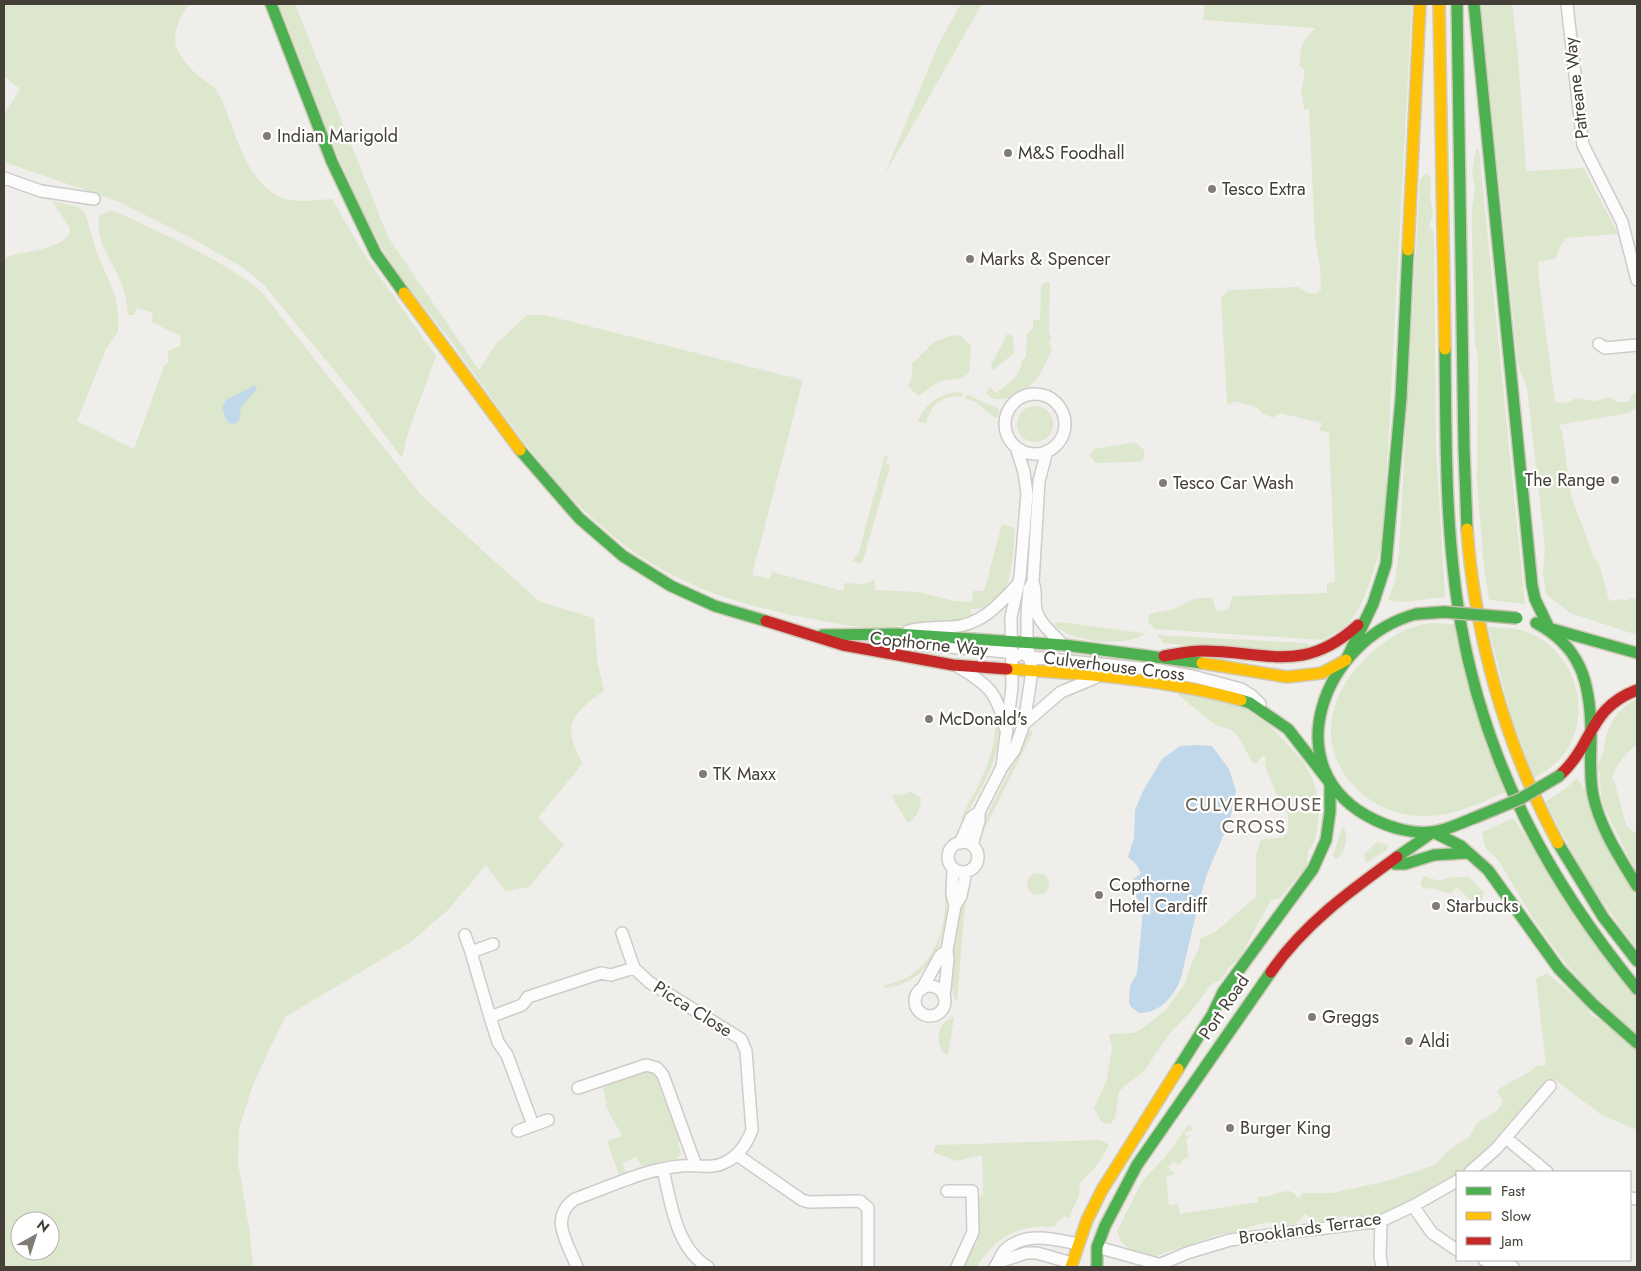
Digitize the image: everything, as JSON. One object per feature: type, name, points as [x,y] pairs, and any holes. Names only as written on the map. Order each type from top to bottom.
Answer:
[{"type":"main road","points":[[272,4],[332,162],[376,254],[520,450],[544,480],[599,537],[646,572],[715,606],[844,645],[953,665],[1158,681],[1196,688],[1250,703],[1269,714],[1288,729],[1330,783],[1356,809],[1378,822],[1404,830],[1433,832],[1461,846],[1481,863],[1496,880],[1523,921],[1559,969],[1593,1004],[1637,1043]]},
{"type":"main road","points":[[1330,783],[1320,744],[1320,720],[1325,696],[1346,660],[1367,616],[1386,564],[1392,515],[1401,398],[1420,4]]},
{"type":"main road","points":[[1438,4],[1448,495],[1454,578],[1461,627],[1485,723],[1503,772],[1525,821],[1569,900],[1605,950],[1637,989]]},
{"type":"main road","points":[[1457,4],[1467,506],[1470,558],[1482,636],[1504,719],[1520,763],[1545,820],[1593,902],[1637,961]]},
{"type":"main road","points":[[1474,4],[1531,577],[1535,599],[1549,628],[1574,654],[1589,689],[1590,766],[1593,796],[1602,819],[1637,886]]},
{"type":"main road","points":[[819,636],[847,633],[897,634],[1011,647],[1027,643],[1064,646],[1164,656],[1286,677],[1322,673],[1346,660],[1395,620],[1416,614],[1444,612],[1517,618],[1637,653]]},
{"type":"main road","points":[[1164,656],[1204,650],[1290,658],[1309,656],[1325,651],[1342,640],[1367,616]]},
{"type":"main road","points":[[1433,832],[1474,818],[1528,794],[1559,776],[1572,764],[1591,730],[1613,699],[1637,690]]},
{"type":"main road","name":"Port Road","points":[[1330,783],[1328,827],[1318,860],[1223,992],[1212,1016],[1129,1148],[1118,1162],[1094,1205],[1071,1265],[1096,1267],[1097,1248],[1112,1211],[1137,1165],[1268,973],[1315,920],[1342,896],[1433,832]]},
{"type":"main road","points":[[1388,863],[1402,865],[1436,854],[1457,856],[1467,853]]},
{"type":"main road","points":[[1078,1244],[1097,1248]]},
{"type":"street","name":"Patreane Way","points":[[1567,4],[1583,146],[1622,222],[1637,280]]},
{"type":"street","points":[[4,178],[41,192],[94,199]]},
{"type":"street","points":[[1599,344],[1605,348],[1637,345]]},
{"type":"street","name":"Culverhouse Cross","points":[[1064,646],[1041,621],[1036,609],[1036,590],[1033,582],[1039,480],[1047,451],[1058,443],[1065,424],[1058,406],[1051,399],[1041,395],[1023,397],[1009,410],[1006,428],[1008,437],[1016,447],[1027,488],[1018,584],[1012,607],[1011,647],[1029,656],[1196,676],[1241,689],[1252,696],[1269,714]]},
{"type":"street","points":[[1016,447],[1031,454],[1047,451]]},
{"type":"street","name":"Culverhouse Cross","points":[[1032,672],[1027,643],[1029,588],[1033,582]]},
{"type":"street","points":[[897,634],[924,626],[949,628],[970,623],[987,615],[1018,584]]},
{"type":"street","name":"Copthorne Way","points":[[847,633],[868,640],[910,645],[1011,647],[1032,672],[1024,724],[1014,751],[1002,767],[979,812],[979,821],[966,844]]},
{"type":"street","name":"Copthorne Way","points":[[1002,767],[1007,737],[1013,670],[1011,647]]},
{"type":"street","name":"Copthorne Way","points":[[953,665],[979,679],[991,690],[1002,715],[1007,737]]},
{"type":"street","name":"Copthorne Way","points":[[1024,724],[1061,692],[1102,676]]},
{"type":"street","name":"Copthorne Way","points":[[944,997],[948,960],[947,950],[955,906],[961,896],[966,872],[972,869],[978,859],[975,849],[966,844],[952,847],[948,856],[948,862],[953,868],[952,894],[955,906]]},
{"type":"street","points":[[953,868],[959,872],[966,872]]},
{"type":"street","name":"Picca Close","points":[[622,933],[634,968],[659,990],[734,1033],[744,1044],[752,1130],[749,1138],[737,1155]]},
{"type":"street","points":[[464,935],[471,952],[498,1042],[507,1055],[533,1125]]},
{"type":"street","points":[[471,952],[493,944]]},
{"type":"street","name":"Copthorne Way","points":[[922,989],[940,956],[947,950]]},
{"type":"street","points":[[490,1017],[522,1005],[528,997],[601,973],[611,975],[634,968]]},
{"type":"street","points":[[933,987],[941,992],[944,997],[944,1005],[938,1014],[925,1015],[917,1009],[915,1002],[918,992],[922,989],[933,987]]},
{"type":"street","points":[[578,1088],[646,1065],[657,1068],[663,1075],[696,1166]]},
{"type":"street","points":[[1471,1171],[1506,1138],[1550,1086]]},
{"type":"street","points":[[518,1131],[548,1120]]},
{"type":"street","points":[[1506,1138],[1546,1171]]},
{"type":"street","points":[[577,1267],[560,1225],[563,1210],[575,1199],[663,1170],[681,1166],[713,1167],[737,1155],[802,1200],[809,1202],[860,1201],[866,1204],[868,1208],[868,1267]]},
{"type":"street","points":[[663,1170],[683,1239],[694,1256],[708,1267]]},
{"type":"street","name":"Brooklands Terrace","points":[[1097,1248],[1156,1266],[1230,1240],[1381,1221],[1413,1206],[1456,1181]]},
{"type":"street","points":[[947,1191],[972,1191],[973,1232],[957,1267]]},
{"type":"street","points":[[1413,1206],[1432,1233],[1456,1249]]},
{"type":"street","points":[[1381,1221],[1381,1267]]},
{"type":"street","points":[[997,1265],[1004,1251],[1027,1239],[1050,1238],[1078,1244]]},
{"type":"street","points":[[997,1265],[1026,1253],[1036,1253],[1071,1265]]},
{"type":"street","points":[[1487,1261],[1507,1267]]},
{"type":"green space","points":[[4,4],[190,4],[183,12],[178,23],[176,46],[181,56],[196,74],[217,91],[239,146],[253,172],[262,183],[280,197],[301,201],[332,199],[365,256],[436,356],[408,433],[402,458],[352,392],[264,285],[245,269],[193,239],[117,201],[4,162],[4,115],[20,89],[4,76]]},
{"type":"green space","points":[[279,4],[295,4],[388,237],[479,370],[496,344],[527,315],[545,315],[803,380],[752,575],[770,579],[772,572],[843,591],[845,583],[864,584],[875,580],[875,590],[919,592],[954,601],[972,602],[973,591],[984,591],[1002,524],[1015,528],[1010,573],[1002,594],[986,607],[970,609],[974,618],[962,621],[884,628],[832,623],[754,606],[699,587],[663,570],[630,549],[599,524],[544,466],[519,435],[449,339],[405,283],[382,248],[339,159]]},
{"type":"green space","points":[[961,4],[982,4],[884,176],[939,43]]},
{"type":"green space","points":[[1205,4],[1412,4],[1383,539],[1369,585],[1359,608],[1346,625],[1323,640],[1155,629],[1148,622],[1149,614],[1174,609],[1194,599],[1212,597],[1216,610],[1224,611],[1229,608],[1232,596],[1327,593],[1327,583],[1335,582],[1329,432],[1319,431],[1322,423],[1279,413],[1273,418],[1262,413],[1257,407],[1233,401],[1231,405],[1227,403],[1221,298],[1229,290],[1299,287],[1308,293],[1315,294],[1321,290],[1320,268],[1315,239],[1309,109],[1304,109],[1301,91],[1305,71],[1299,65],[1302,44],[1315,28],[1203,20]]},
{"type":"green space","points":[[1481,4],[1512,4],[1518,55],[1526,171],[1584,168],[1618,234],[1566,238],[1555,259],[1538,262],[1555,402],[1565,403],[1577,398],[1594,401],[1609,397],[1617,402],[1628,402],[1634,393],[1637,393],[1637,407],[1628,413],[1559,425],[1562,431],[1571,495],[1593,555],[1600,566],[1608,597],[1610,601],[1621,599],[1626,601],[1631,598],[1637,600],[1637,635],[1570,613],[1546,594],[1543,573],[1545,547],[1527,387],[1518,365]]},
{"type":"green space","points":[[1476,149],[1479,150],[1525,604],[1489,600],[1484,567],[1477,483],[1478,358],[1475,344],[1472,239],[1472,209],[1475,190],[1472,172]]},
{"type":"green space","points":[[1427,173],[1431,179],[1430,198],[1433,214],[1429,226],[1434,232],[1436,448],[1445,597],[1407,602],[1388,600],[1395,581],[1399,550],[1420,179]]},
{"type":"green space","points":[[52,201],[79,207],[85,213],[96,250],[115,295],[118,314],[118,332],[106,349],[77,421],[134,449],[164,366],[169,362],[167,351],[180,346],[181,336],[151,322],[153,313],[137,308],[134,315],[128,315],[122,284],[104,249],[99,233],[100,215],[112,210],[170,237],[227,267],[262,292],[421,495],[540,602],[594,618],[597,659],[604,691],[584,707],[573,721],[572,739],[583,763],[538,818],[564,845],[529,887],[505,891],[486,865],[448,910],[411,942],[285,1017],[254,1082],[239,1128],[238,1162],[250,1234],[253,1267],[4,1267],[4,258],[54,245],[63,241],[68,235],[70,228]]},
{"type":"green space","points":[[1045,282],[1050,282],[1049,331],[1051,338],[1049,343],[1052,349],[1041,373],[1035,381],[1016,395],[1003,399],[991,397],[986,393],[990,387],[996,393],[1009,383],[1019,371],[1022,360],[1026,357],[1027,334],[1033,329],[1033,320],[1040,320],[1041,286]]},
{"type":"green space","points":[[1007,334],[1013,336],[1014,353],[995,369],[992,369],[991,365]]},
{"type":"green space","points":[[952,335],[962,336],[971,346],[969,373],[962,378],[938,382],[918,396],[908,386],[912,376],[912,364],[934,342]]},
{"type":"green space","points":[[955,392],[963,393],[962,397],[943,399],[934,406],[926,423],[918,422],[920,416],[932,402]]},
{"type":"green space","points":[[966,394],[999,409],[998,417],[995,418],[975,402],[965,398]]},
{"type":"green space","points":[[1035,406],[1042,407],[1048,411],[1052,417],[1052,431],[1048,437],[1042,441],[1035,442],[1028,441],[1022,437],[1018,431],[1017,424],[1018,417],[1022,411],[1028,407]]},
{"type":"green space","points":[[1135,442],[1144,450],[1145,458],[1141,462],[1095,463],[1090,455],[1094,449]]},
{"type":"green space","points":[[885,455],[888,456],[886,462],[890,466],[863,561],[859,563],[853,561],[854,557],[858,555]]},
{"type":"green space","points":[[1059,622],[1143,633],[1144,635],[1124,641],[1098,641],[1072,635],[1053,624]]},
{"type":"green space","points":[[1431,623],[1454,624],[1505,792],[1454,812],[1422,816],[1402,813],[1383,807],[1366,797],[1351,784],[1340,768],[1333,750],[1331,730],[1334,709],[1339,694],[1362,661],[1397,634],[1413,627]]},
{"type":"green space","points":[[1488,627],[1525,631],[1546,642],[1559,655],[1569,671],[1576,688],[1579,706],[1577,724],[1571,742],[1558,761],[1534,778],[1510,713]]},
{"type":"green space","points":[[1158,635],[1305,643],[1308,644],[1311,652],[1256,653],[1163,643],[1162,639],[1158,638]]},
{"type":"green space","points":[[1179,693],[1240,705],[1269,725],[1302,760],[1313,779],[1320,809],[1316,836],[1308,850],[1307,866],[1280,898],[1271,900],[1239,959],[1229,967],[1221,980],[1212,984],[1192,1010],[1166,1038],[1144,1071],[1119,1091],[1115,1118],[1110,1124],[1102,1123],[1094,1108],[1107,1080],[1112,1048],[1109,1034],[1133,1033],[1140,1030],[1166,1010],[1184,985],[1199,949],[1200,939],[1215,932],[1256,897],[1256,855],[1261,840],[1283,837],[1288,832],[1288,815],[1277,796],[1265,766],[1266,758],[1263,756],[1256,764],[1252,762],[1238,736],[1231,730],[1214,724],[1178,695]]},
{"type":"green space","points":[[1637,699],[1637,744],[1622,760],[1612,779],[1615,783],[1626,825],[1637,835],[1637,874],[1603,805],[1599,778],[1601,774],[1597,771],[1610,725],[1622,710]]},
{"type":"green space","points":[[995,722],[998,722],[999,735],[994,760],[964,820],[961,818],[989,760]]},
{"type":"green space","points":[[1030,730],[1033,732],[985,828],[982,829],[984,821]]},
{"type":"green space","points":[[1577,778],[1582,787],[1585,788],[1618,864],[1637,895],[1637,949],[1591,886],[1545,802],[1565,789]]},
{"type":"green space","points":[[910,791],[921,798],[921,802],[916,816],[908,823],[892,797],[896,794],[904,795]]},
{"type":"green space","points":[[1513,818],[1637,995],[1637,1037],[1581,981],[1560,956],[1533,918],[1498,860],[1485,847],[1482,832]]},
{"type":"green space","points":[[1342,827],[1345,830],[1346,842],[1342,854],[1336,859],[1333,856]]},
{"type":"green space","points":[[1377,842],[1388,845],[1387,850],[1366,863],[1364,854]]},
{"type":"green space","points":[[1038,873],[1046,876],[1049,884],[1046,892],[1038,895],[1030,892],[1027,884],[1030,876]]},
{"type":"green space","points":[[1424,876],[1439,881],[1452,877],[1469,877],[1484,892],[1481,904],[1475,905],[1457,887],[1449,893],[1423,888],[1420,883]]},
{"type":"green space","points":[[945,891],[948,891],[945,924],[935,954],[915,977],[901,984],[884,988],[884,985],[900,981],[913,974],[924,964],[932,952],[939,938],[943,923]]},
{"type":"green space","points":[[965,893],[968,895],[965,904],[957,1001],[951,980],[953,949]]},
{"type":"green space","points":[[1547,973],[1583,1003],[1592,1016],[1603,1021],[1637,1048],[1637,1130],[1603,1116],[1555,1080],[1466,1171],[1456,1171],[1456,1181],[1375,1218],[1365,1220],[1343,1216],[1330,1221],[1316,1222],[1304,1213],[1302,1219],[1290,1226],[1282,1227],[1270,1222],[1251,1226],[1246,1230],[1222,1234],[1155,1256],[1126,1251],[1128,1248],[1121,1242],[1117,1231],[1143,1180],[1166,1156],[1188,1125],[1193,1128],[1191,1131],[1185,1132],[1186,1136],[1190,1135],[1186,1140],[1189,1157],[1179,1165],[1173,1161],[1168,1168],[1175,1173],[1174,1175],[1166,1176],[1169,1205],[1178,1204],[1180,1214],[1258,1202],[1257,1197],[1290,1191],[1299,1198],[1303,1193],[1332,1193],[1387,1181],[1435,1165],[1449,1150],[1470,1136],[1477,1123],[1498,1110],[1503,1101],[1497,1091],[1528,1073],[1536,1066],[1546,1065],[1536,979]]},
{"type":"green space","points":[[954,1017],[948,1055],[941,1050],[939,1035],[942,1026]]},
{"type":"green space","points":[[648,1070],[653,1071],[657,1076],[680,1141],[678,1142],[681,1154],[676,1159],[642,1167],[636,1157],[622,1163],[626,1173],[619,1175],[607,1141],[622,1136],[605,1105],[607,1105],[603,1088]]},
{"type":"green space","points":[[1100,1140],[1109,1145],[1098,1164],[1080,1183],[1079,1195],[1069,1218],[1065,1216],[1056,1223],[1057,1226],[1027,1228],[1010,1234],[988,1252],[977,1267],[964,1267],[969,1253],[977,1243],[976,1201],[978,1196],[983,1195],[982,1155],[957,1161],[934,1153],[934,1148],[937,1145]]},
{"type":"water","points":[[255,385],[257,389],[241,407],[239,420],[235,424],[228,423],[222,408],[226,400]]},
{"type":"water","points":[[1180,746],[1212,746],[1229,769],[1236,791],[1230,820],[1207,874],[1178,985],[1160,1007],[1139,1013],[1130,1006],[1129,1002],[1130,986],[1137,973],[1143,911],[1140,910],[1144,907],[1126,885],[1141,873],[1136,864],[1128,857],[1134,838],[1135,810],[1143,791],[1162,759]]},
{"type":"traffic: fast","points":[[271,4],[332,162],[376,254],[404,293]]},
{"type":"traffic: fast","points":[[1457,4],[1467,529]]},
{"type":"traffic: fast","points":[[1474,4],[1532,585],[1535,599],[1549,628]]},
{"type":"traffic: fast","points":[[1346,660],[1373,604],[1386,564],[1401,398],[1408,250]]},
{"type":"traffic: fast","points":[[1445,349],[1449,522],[1461,625],[1472,676],[1504,773],[1525,818],[1575,906],[1637,989]]},
{"type":"traffic: fast","points":[[520,450],[579,518],[623,556],[671,586],[715,606],[766,621]]},
{"type":"traffic: fast","points":[[1416,614],[1444,612],[1517,618]]},
{"type":"traffic: fast","points":[[1416,614],[1383,628],[1356,650],[1335,677],[1322,708],[1318,740],[1325,771],[1343,798],[1375,820],[1388,826],[1417,832],[1437,831],[1474,818]]},
{"type":"traffic: fast","points":[[1536,623],[1563,643],[1573,655],[1580,668],[1588,696],[1591,730]]},
{"type":"traffic: fast","points":[[1552,629],[1637,653]]},
{"type":"traffic: fast","points":[[822,635],[897,634],[1064,645],[1202,663]]},
{"type":"traffic: fast","points":[[1178,1069],[1212,1015],[1223,992],[1313,869],[1326,840],[1330,812],[1330,783],[1288,729],[1250,703],[1241,700]]},
{"type":"traffic: fast","points":[[1591,733],[1591,780],[1596,807],[1611,842],[1637,886]]},
{"type":"traffic: fast","points":[[1474,818],[1520,799],[1559,776]]},
{"type":"traffic: fast","points":[[1397,857],[1433,832],[1461,846],[1488,870],[1559,969],[1593,1004],[1637,1043]]},
{"type":"traffic: fast","points":[[1558,843],[1603,917],[1637,961]]},
{"type":"traffic: fast","points":[[1395,864],[1405,864],[1434,855],[1467,853]]},
{"type":"traffic: fast","points":[[1097,1267],[1097,1247],[1105,1226],[1137,1165],[1271,972]]},
{"type":"traffic: slow","points":[[1408,250],[1420,4]]},
{"type":"traffic: slow","points":[[1439,4],[1445,349]]},
{"type":"traffic: slow","points":[[404,293],[520,450]]},
{"type":"traffic: slow","points":[[1467,529],[1477,611],[1496,691],[1523,769],[1558,843]]},
{"type":"traffic: slow","points":[[1202,663],[1287,677],[1322,673],[1346,660]]},
{"type":"traffic: slow","points":[[1007,669],[1096,675],[1154,682],[1241,700]]},
{"type":"traffic: slow","points":[[1071,1267],[1087,1220],[1102,1190],[1178,1069]]},
{"type":"traffic: jam","points":[[766,621],[843,645],[953,665],[1007,669]]},
{"type":"traffic: jam","points":[[1164,656],[1202,651],[1284,657],[1302,655],[1320,650],[1338,640],[1358,625]]},
{"type":"traffic: jam","points":[[1559,776],[1579,752],[1600,717],[1609,707],[1637,690]]},
{"type":"traffic: jam","points":[[1271,972],[1313,923],[1397,857]]},
{"type":"place","name":"Indian Marigold","points":[[267,136]]},
{"type":"place","name":"M&S Foodhall","points":[[1008,153]]},
{"type":"place","name":"Tesco Extra","points":[[1212,189]]},
{"type":"place","name":"Marks & Spencer","points":[[970,259]]},
{"type":"place","name":"The Range","points":[[1615,480]]},
{"type":"place","name":"Tesco Car Wash","points":[[1163,483]]},
{"type":"place","name":"McDonald's","points":[[929,719]]},
{"type":"place","name":"TK Maxx","points":[[703,774]]},
{"type":"place","name":"Copthorne Hotel Cardiff","points":[[1099,895]]},
{"type":"place","name":"Starbucks","points":[[1436,906]]},
{"type":"place","name":"Greggs","points":[[1312,1017]]},
{"type":"place","name":"Aldi","points":[[1409,1041]]},
{"type":"place","name":"Burger King","points":[[1230,1128]]},
{"type":"district","name":"CULVERHOUSE CROSS","points":[[1254,815]]}]
